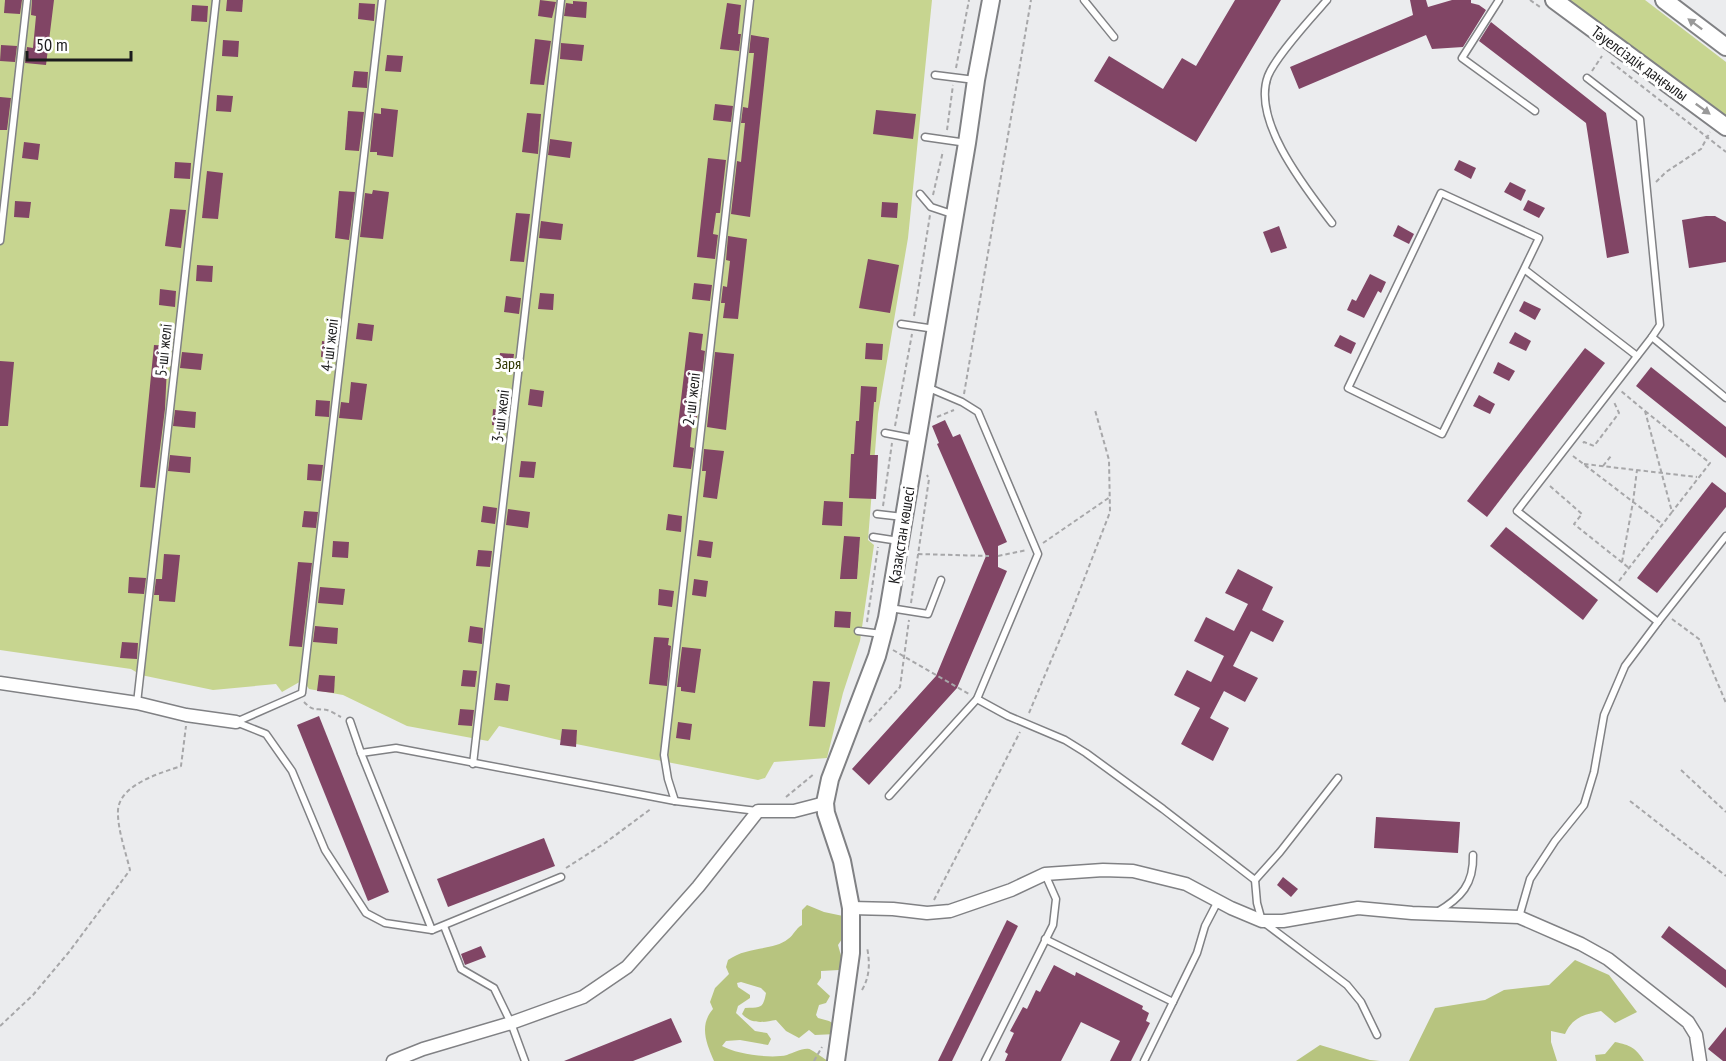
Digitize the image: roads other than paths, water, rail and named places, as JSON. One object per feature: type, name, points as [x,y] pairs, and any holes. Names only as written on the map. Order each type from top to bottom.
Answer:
[{"type":"street","name":"Қазақстан көшесі","points":[[836,1061],[851,953],[851,908],[842,861],[826,813],[825,803],[830,779],[882,638],[889,608],[991,0]]},
{"type":"street","points":[[1664,0],[1726,47]]},
{"type":"street","name":"Тәуелсіздік даңғылы","points":[[1547,4],[1722,124]]},
{"type":"street","points":[[0,682],[137,703],[236,722]]},
{"type":"street","points":[[393,1061],[583,997],[627,967],[698,887],[758,812],[794,812],[825,803]]},
{"type":"street","points":[[851,908],[927,913],[950,911],[1011,890],[1045,874],[1103,870],[1133,871],[1186,884],[1231,908],[1262,921],[1283,921],[1358,908],[1519,917],[1581,944],[1608,959],[1688,1022],[1696,1035],[1700,1061]]},
{"type":"lane","points":[[0,241],[27,0]]},
{"type":"lane","name":"5-ші желі","points":[[137,703],[216,0]]},
{"type":"lane","name":"4-ші желі","points":[[236,722],[303,693],[382,0]]},
{"type":"lane","name":"3-ші желі","points":[[473,764],[561,0]]},
{"type":"lane","name":"2-ші желі","points":[[675,801],[664,755],[750,0]]},
{"type":"lane","points":[[1084,0],[1114,37]]},
{"type":"lane","points":[[1328,0],[1280,57],[1269,75],[1264,92],[1279,145],[1299,179],[1332,223]]},
{"type":"lane","points":[[1499,0],[1462,58],[1535,111]]},
{"type":"lane","points":[[935,75],[976,80]]},
{"type":"lane","points":[[1589,75],[1640,119],[1660,325],[1517,511],[1658,622]]},
{"type":"lane","points":[[925,137],[967,143]]},
{"type":"lane","points":[[920,194],[931,207],[955,215]]},
{"type":"lane","points":[[1441,194],[1539,238],[1524,269],[1442,434],[1348,388],[1441,194]]},
{"type":"lane","points":[[1524,269],[1637,356]]},
{"type":"lane","points":[[901,324],[935,329]]},
{"type":"lane","points":[[1652,337],[1726,398]]},
{"type":"lane","points":[[889,796],[977,699],[1038,554],[978,412],[962,402],[925,386]]},
{"type":"lane","points":[[885,433],[916,439]]},
{"type":"lane","points":[[877,514],[904,517]]},
{"type":"lane","points":[[1519,917],[1530,879],[1555,841],[1584,805],[1594,772],[1604,715],[1625,666],[1726,536]]},
{"type":"lane","points":[[873,537],[900,541]]},
{"type":"lane","points":[[889,608],[928,614],[941,580]]},
{"type":"lane","points":[[858,632],[882,638]]},
{"type":"lane","points":[[977,699],[1024,724],[1065,740],[1086,753],[1255,880]]},
{"type":"lane","points":[[351,721],[361,753],[432,930]]},
{"type":"lane","points":[[236,722],[266,734],[292,771],[325,850],[366,913],[385,923],[432,930],[561,877]]},
{"type":"lane","points":[[361,753],[396,748],[675,801],[758,812]]},
{"type":"lane","points":[[1338,778],[1255,880],[1257,903],[1262,921],[1347,986],[1361,1002],[1377,1035]]},
{"type":"lane","points":[[1434,914],[1451,904],[1465,889],[1474,872],[1473,855]]},
{"type":"lane","points":[[985,1061],[1053,925],[1056,899],[1045,874]]},
{"type":"lane","points":[[1144,1061],[1197,952],[1205,926],[1218,900]]},
{"type":"lane","points":[[444,926],[461,969],[494,988],[511,1023],[525,1061]]},
{"type":"lane","points":[[1045,939],[1173,1002]]},
{"type":"park label","name":"Заря","points":[[508,363]]}]
